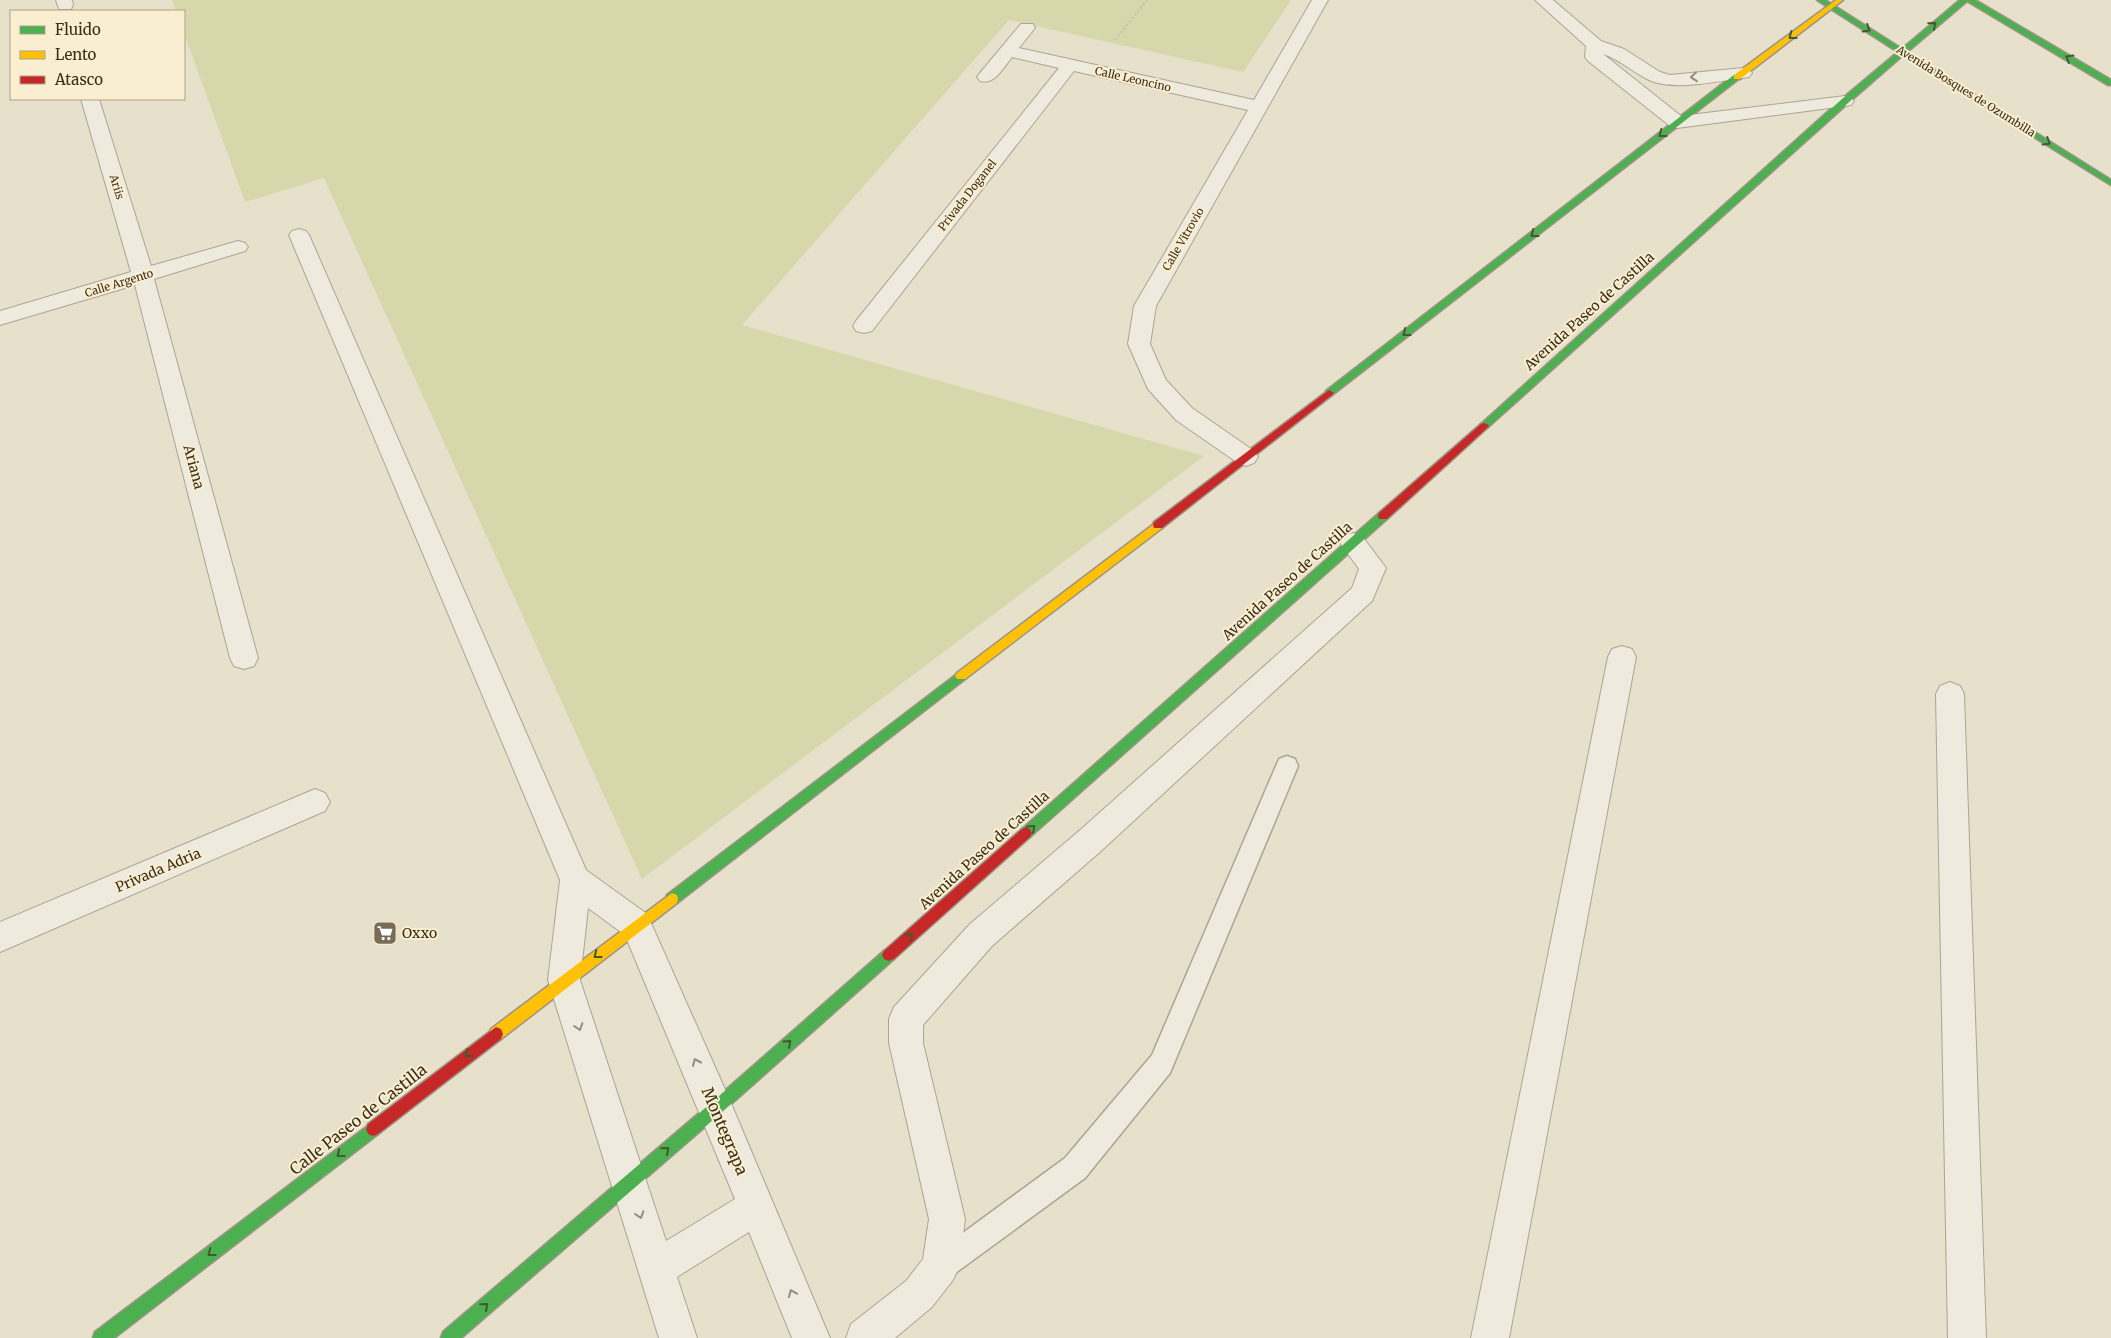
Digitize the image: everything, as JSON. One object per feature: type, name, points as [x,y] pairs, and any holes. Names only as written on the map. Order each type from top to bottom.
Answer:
[{"type":"street","name":"Calle Vitrovio","points":[[1246,457],[1184,414],[1156,384],[1140,344],[1145,306],[1320,0]]},
{"type":"street","points":[[1543,0],[1596,44],[1618,53],[1654,76],[1670,80],[1743,74]]},
{"type":"street","name":"Avenida Bosques de Ozumbilla","points":[[1820,0],[1836,3],[1902,50],[2111,183]]},
{"type":"street","name":"Avenida Paseo de Castilla","points":[[629,1182],[716,1108],[1353,543],[1902,50],[1964,0]]},
{"type":"street","points":[[1970,0],[2111,83]]},
{"type":"street","points":[[575,880],[636,926],[1678,122],[1836,3]]},
{"type":"street","points":[[986,77],[1027,28]]},
{"type":"street","points":[[1596,44],[1594,57],[1678,122],[1845,101]]},
{"type":"street","name":"Calle Leoncino","points":[[1008,51],[1259,107]]},
{"type":"street","name":"Privada Doganel","points":[[864,326],[1070,65]]},
{"type":"street","points":[[1636,89],[1654,76]]},
{"type":"street","name":"Ariis","points":[[90,100],[143,276]]},
{"type":"street","points":[[299,235],[575,880],[564,980],[678,1338]]},
{"type":"street","name":"Calle Argento","points":[[0,318],[238,247]]},
{"type":"street","name":"Ariana","points":[[143,276],[244,658]]},
{"type":"street","points":[[865,1338],[919,1294],[940,1267],[947,1220],[906,1044],[906,1019],[981,935],[1090,840],[1363,594],[1372,568],[1353,543]]},
{"type":"street","points":[[1490,1338],[1622,657]]},
{"type":"street","points":[[1950,694],[1968,1338]]},
{"type":"street","name":"Privada Adria","points":[[0,937],[315,802]]},
{"type":"street","name":"Calle Paseo de Castilla","points":[[101,1338],[636,926]]},
{"type":"street","name":"Montegrapa","points":[[636,926],[716,1108],[811,1338]]},
{"type":"street","points":[[448,1338],[629,1182]]},
{"type":"street","points":[[657,1268],[756,1207]]},
{"type":"lane","points":[[940,1267],[1075,1168],[1161,1064],[1287,766]]},
{"type":"path","points":[[1112,44],[1147,0]]},
{"type":"green space","points":[[172,0],[1291,0],[1243,72],[1009,20],[742,325],[1204,456],[642,879],[324,178],[245,202],[185,36],[185,10],[176,10]]},
{"type":"traffic: fast","points":[[1820,0],[2111,183]]},
{"type":"traffic: fast","points":[[1484,426],[1845,101],[1964,0]]},
{"type":"traffic: fast","points":[[1970,0],[2111,83]]},
{"type":"traffic: fast","points":[[1329,393],[1737,77]]},
{"type":"traffic: fast","points":[[1026,833],[1383,516]]},
{"type":"traffic: fast","points":[[672,899],[961,676]]},
{"type":"traffic: fast","points":[[449,1338],[716,1108],[889,955]]},
{"type":"traffic: fast","points":[[101,1338],[373,1129]]},
{"type":"traffic: slow","points":[[1737,77],[1840,0]]},
{"type":"traffic: slow","points":[[961,676],[1158,525]]},
{"type":"traffic: slow","points":[[496,1034],[672,899]]},
{"type":"traffic: jam","points":[[1158,525],[1329,393]]},
{"type":"traffic: jam","points":[[1383,516],[1484,426]]},
{"type":"traffic: jam","points":[[889,955],[1026,833]]},
{"type":"traffic: jam","points":[[373,1129],[496,1034]]},
{"type":"place","name":"Oxxo","points":[[385,933]]}]
